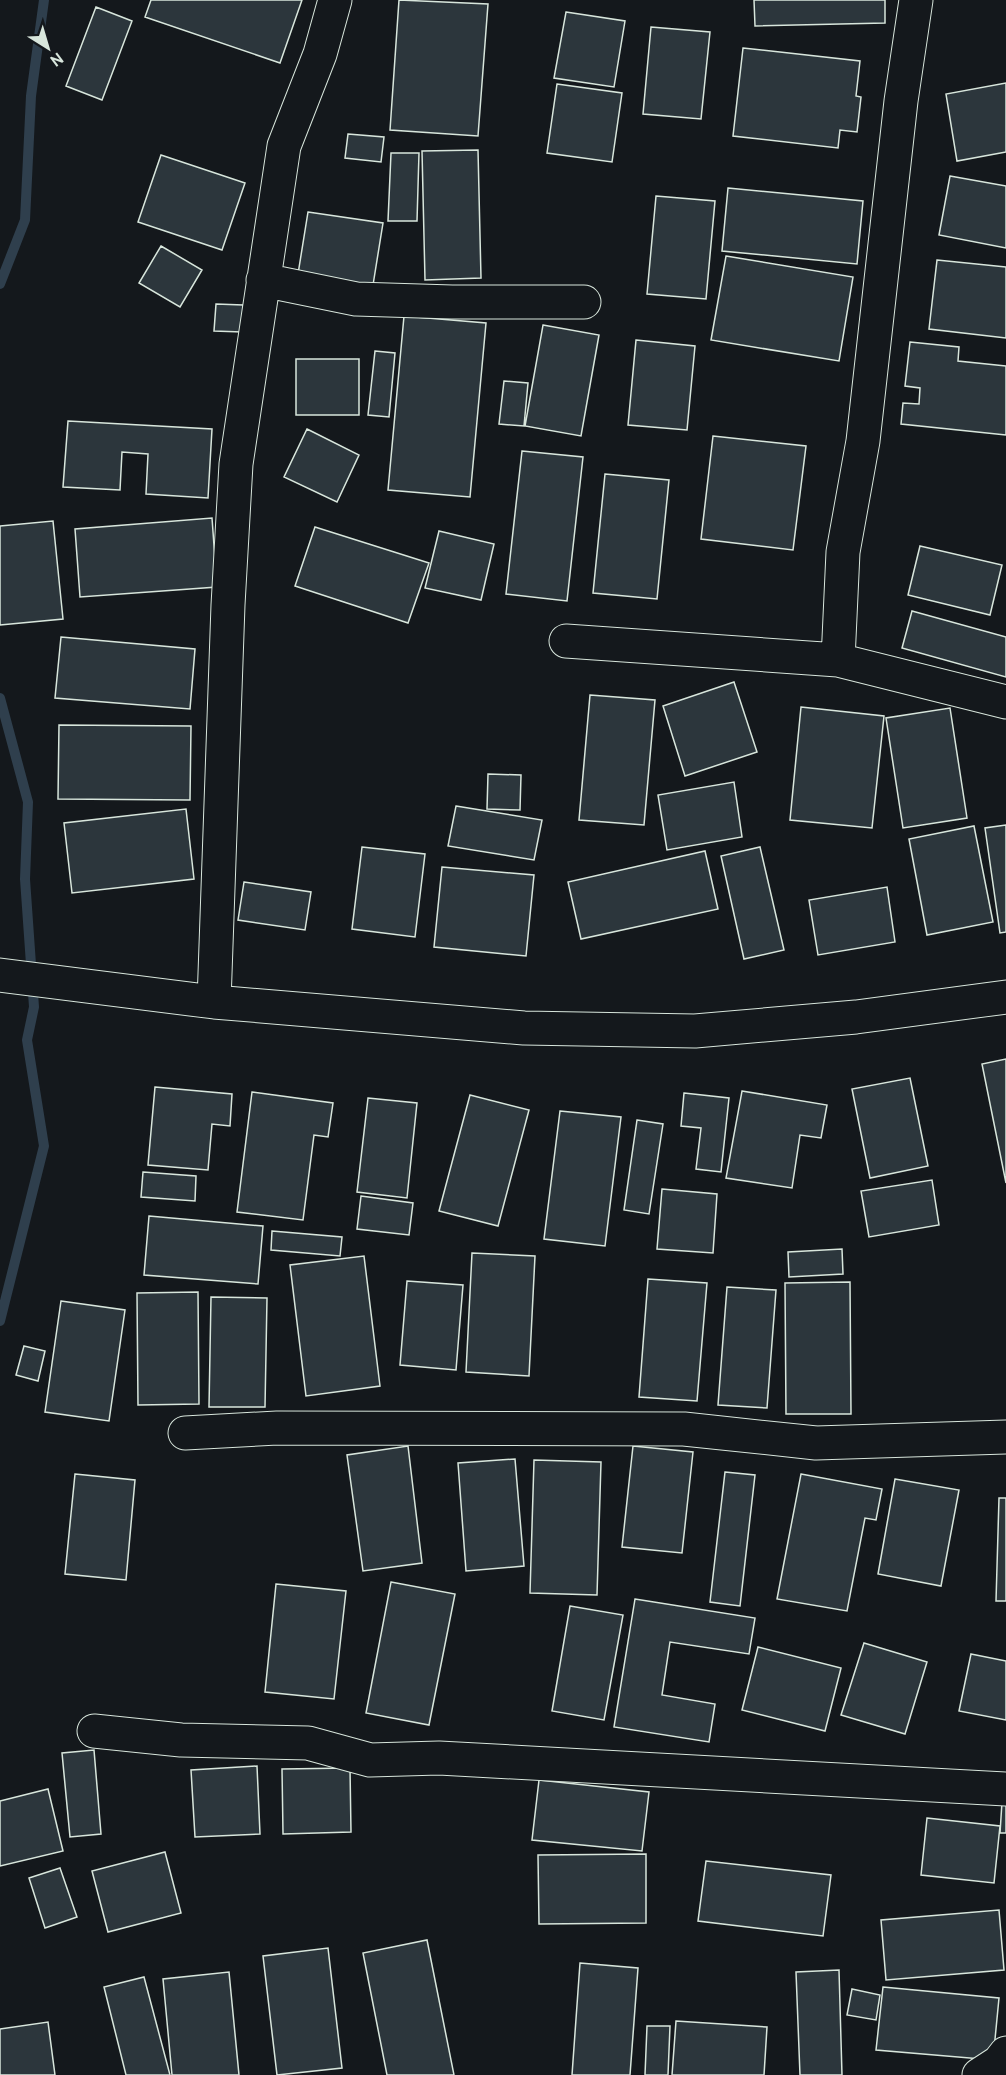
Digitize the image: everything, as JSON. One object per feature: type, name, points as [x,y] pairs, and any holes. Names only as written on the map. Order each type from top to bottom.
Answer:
[{"type":"street","points":[[214,1002],[228,605],[236,464],[284,146],[320,54],[334,0]]},
{"type":"street","points":[[838,660],[843,552],[863,441],[901,101],[916,0]]},
{"type":"street","points":[[263,280],[356,299],[584,302]]},
{"type":"street","points":[[566,640],[838,660],[1006,702]]},
{"type":"street","points":[[0,975],[214,1002],[524,1028],[695,1031],[856,1017],[1006,997]]},
{"type":"street","points":[[185,1433],[277,1428],[684,1429],[816,1443],[1006,1437]]},
{"type":"street","points":[[94,1731],[181,1740],[308,1743],[370,1760],[439,1758],[1006,1789]]},
{"type":"street","points":[[979,2075],[999,2062],[1006,2053]]},
{"type":"building","points":[[151,0],[302,0],[280,63],[145,17]]},
{"type":"building","points":[[399,0],[488,4],[478,136],[390,130]]},
{"type":"building","points":[[754,0],[885,0],[885,23],[755,26]]},
{"type":"building","points":[[96,7],[132,21],[102,100],[66,86]]},
{"type":"building","points":[[566,12],[625,21],[614,87],[554,78]]},
{"type":"building","points":[[651,27],[710,32],[701,119],[643,114]]},
{"type":"building","points":[[743,48],[860,61],[856,96],[861,97],[857,132],[840,130],[838,148],[733,136]]},
{"type":"building","points":[[1006,83],[1006,152],[957,161],[946,94]]},
{"type":"building","points":[[557,84],[622,93],[612,162],[547,153]]},
{"type":"building","points":[[348,134],[384,137],[381,162],[345,158]]},
{"type":"building","points":[[478,150],[481,278],[425,280],[422,151]]},
{"type":"building","points":[[391,153],[419,153],[417,221],[388,221]]},
{"type":"building","points":[[161,155],[245,183],[222,250],[138,222]]},
{"type":"building","points":[[950,176],[1006,186],[1006,248],[939,235]]},
{"type":"building","points":[[728,188],[863,201],[857,264],[722,251]]},
{"type":"building","points":[[656,196],[715,201],[706,299],[647,294]]},
{"type":"building","points":[[308,212],[383,223],[373,285],[298,274]]},
{"type":"building","points":[[161,246],[202,270],[180,307],[139,283]]},
{"type":"building","points":[[726,256],[853,277],[839,361],[711,340]]},
{"type":"building","points":[[937,260],[1006,267],[1006,338],[929,329]]},
{"type":"building","points":[[216,304],[243,305],[242,332],[214,331]]},
{"type":"building","points":[[404,316],[486,323],[470,497],[388,490]]},
{"type":"building","points":[[543,325],[599,335],[581,436],[525,426]]},
{"type":"building","points":[[636,340],[695,346],[687,430],[628,425]]},
{"type":"building","points":[[910,342],[959,347],[958,361],[1006,366],[1006,435],[901,424],[903,403],[919,404],[920,388],[905,386]]},
{"type":"building","points":[[375,351],[395,353],[389,417],[368,415]]},
{"type":"building","points":[[296,359],[359,359],[359,415],[296,415]]},
{"type":"building","points":[[504,381],[528,383],[524,426],[499,424]]},
{"type":"building","points":[[68,421],[212,429],[208,498],[146,494],[148,454],[122,452],[120,490],[63,487]]},
{"type":"building","points":[[307,429],[359,455],[337,502],[284,477]]},
{"type":"building","points":[[713,436],[806,446],[793,550],[701,539]]},
{"type":"building","points":[[522,451],[583,457],[567,601],[506,594]]},
{"type":"building","points":[[605,474],[669,480],[657,599],[593,593]]},
{"type":"building","points":[[212,518],[217,587],[80,597],[75,529]]},
{"type":"building","points":[[53,521],[63,619],[0,625],[0,526]]},
{"type":"building","points":[[315,527],[429,563],[408,623],[295,586]]},
{"type":"building","points":[[439,531],[494,544],[481,600],[425,588]]},
{"type":"building","points":[[920,546],[1002,565],[990,615],[908,595]]},
{"type":"building","points":[[912,611],[1006,637],[1006,677],[902,648]]},
{"type":"building","points":[[61,637],[195,649],[190,709],[55,698]]},
{"type":"building","points":[[734,682],[757,752],[685,776],[663,706]]},
{"type":"building","points":[[590,695],[655,700],[644,825],[579,820]]},
{"type":"building","points":[[801,707],[884,716],[872,828],[790,820]]},
{"type":"building","points":[[950,708],[967,818],[903,828],[886,718]]},
{"type":"building","points":[[59,725],[191,726],[190,800],[58,799]]},
{"type":"building","points":[[488,774],[521,775],[520,810],[487,809]]},
{"type":"building","points":[[734,782],[742,837],[667,850],[658,795]]},
{"type":"building","points":[[456,806],[542,820],[534,860],[448,846]]},
{"type":"building","points":[[186,809],[194,879],[72,893],[64,823]]},
{"type":"building","points":[[1006,825],[1006,932],[1000,933],[985,828]]},
{"type":"building","points":[[974,826],[993,922],[927,935],[909,839]]},
{"type":"building","points":[[362,847],[425,854],[415,937],[352,929]]},
{"type":"building","points":[[760,847],[784,950],[744,959],[721,856]]},
{"type":"building","points":[[705,851],[718,909],[581,939],[568,882]]},
{"type":"building","points":[[442,867],[534,875],[526,956],[434,947]]},
{"type":"building","points":[[244,882],[311,892],[305,930],[238,920]]},
{"type":"building","points":[[887,887],[895,942],[818,955],[809,900]]},
{"type":"building","points":[[1006,1059],[1006,1183],[982,1064]]},
{"type":"building","points":[[910,1078],[928,1166],[870,1178],[852,1089]]},
{"type":"building","points":[[155,1087],[232,1094],[230,1126],[212,1124],[208,1170],[148,1165]]},
{"type":"building","points":[[742,1091],[827,1105],[821,1138],[800,1135],[792,1188],[726,1178]]},
{"type":"building","points":[[252,1092],[333,1103],[328,1137],[314,1135],[303,1220],[237,1212]]},
{"type":"building","points":[[684,1093],[729,1098],[721,1172],[696,1169],[701,1128],[681,1126]]},
{"type":"building","points":[[470,1095],[529,1110],[498,1226],[439,1211]]},
{"type":"building","points":[[368,1098],[417,1103],[407,1198],[357,1192]]},
{"type":"building","points":[[560,1111],[621,1117],[605,1246],[544,1239]]},
{"type":"building","points":[[637,1120],[663,1124],[649,1214],[624,1210]]},
{"type":"building","points":[[143,1172],[196,1176],[195,1201],[141,1197]]},
{"type":"building","points":[[932,1180],[939,1225],[869,1237],[861,1191]]},
{"type":"building","points":[[662,1189],[717,1194],[713,1253],[657,1249]]},
{"type":"building","points":[[361,1196],[413,1203],[409,1235],[357,1229]]},
{"type":"building","points":[[149,1216],[263,1226],[258,1284],[144,1275]]},
{"type":"building","points":[[272,1231],[342,1237],[340,1256],[271,1250]]},
{"type":"building","points":[[842,1249],[843,1274],[789,1277],[788,1252]]},
{"type":"building","points":[[472,1253],[535,1256],[529,1376],[466,1372]]},
{"type":"building","points":[[364,1256],[380,1386],[306,1396],[290,1265]]},
{"type":"building","points":[[648,1279],[707,1283],[697,1401],[639,1397]]},
{"type":"building","points":[[407,1281],[463,1285],[456,1370],[400,1365]]},
{"type":"building","points":[[850,1282],[851,1414],[786,1414],[785,1283]]},
{"type":"building","points":[[727,1287],[776,1290],[767,1408],[718,1405]]},
{"type":"building","points":[[198,1292],[199,1404],[138,1405],[137,1293]]},
{"type":"building","points":[[211,1297],[267,1298],[265,1407],[209,1407]]},
{"type":"building","points":[[61,1301],[125,1310],[109,1421],[45,1412]]},
{"type":"building","points":[[24,1346],[45,1351],[38,1381],[16,1375]]},
{"type":"building","points":[[408,1446],[422,1563],[363,1571],[347,1455]]},
{"type":"building","points":[[633,1446],[693,1452],[682,1553],[622,1547]]},
{"type":"building","points":[[515,1459],[524,1566],[466,1571],[458,1463]]},
{"type":"building","points":[[534,1460],[601,1462],[597,1595],[530,1593]]},
{"type":"building","points":[[725,1472],[755,1475],[740,1606],[710,1602]]},
{"type":"building","points":[[75,1474],[135,1480],[126,1580],[65,1574]]},
{"type":"building","points":[[801,1474],[882,1489],[876,1520],[865,1518],[847,1611],[777,1599]]},
{"type":"building","points":[[895,1479],[959,1490],[941,1586],[878,1574]]},
{"type":"building","points":[[999,1498],[1006,1498],[1006,1601],[996,1601]]},
{"type":"building","points":[[391,1582],[455,1594],[429,1725],[366,1713]]},
{"type":"building","points":[[276,1584],[346,1591],[334,1699],[265,1692]]},
{"type":"building","points":[[635,1599],[755,1618],[749,1654],[670,1642],[662,1695],[715,1704],[709,1742],[614,1727]]},
{"type":"building","points":[[570,1606],[623,1615],[604,1720],[552,1711]]},
{"type":"building","points":[[864,1643],[927,1662],[905,1734],[841,1715]]},
{"type":"building","points":[[758,1647],[841,1668],[825,1731],[742,1710]]},
{"type":"building","points":[[971,1654],[1006,1661],[1006,1720],[959,1711]]},
{"type":"building","points":[[94,1750],[101,1834],[70,1837],[62,1753]]},
{"type":"building","points":[[257,1766],[260,1834],[195,1837],[191,1770]]},
{"type":"building","points":[[350,1768],[351,1832],[283,1834],[282,1769]]},
{"type":"building","points":[[539,1780],[649,1792],[642,1851],[532,1840]]},
{"type":"building","points":[[48,1789],[63,1851],[0,1866],[0,1801]]},
{"type":"building","points":[[1002,1802],[1006,1803],[1006,1833],[1000,1833]]},
{"type":"building","points":[[927,1818],[1000,1826],[994,1883],[921,1875]]},
{"type":"building","points":[[165,1852],[181,1913],[108,1932],[92,1871]]},
{"type":"building","points":[[646,1854],[646,1923],[539,1924],[538,1855]]},
{"type":"building","points":[[706,1861],[831,1875],[823,1936],[698,1921]]},
{"type":"building","points":[[60,1868],[77,1917],[45,1928],[29,1878]]},
{"type":"building","points":[[999,1910],[1004,1970],[886,1980],[881,1920]]},
{"type":"building","points":[[427,1940],[454,2075],[387,2075],[363,1953]]},
{"type":"building","points":[[328,1948],[342,2068],[277,2075],[263,1956]]},
{"type":"building","points":[[580,1963],[638,1968],[630,2075],[572,2075]]},
{"type":"building","points":[[839,1970],[842,2075],[800,2075],[796,1972]]},
{"type":"building","points":[[229,1972],[239,2075],[172,2075],[163,1979]]},
{"type":"building","points":[[144,1977],[170,2075],[126,2075],[104,1987]]},
{"type":"building","points":[[883,1987],[999,1998],[993,2060],[876,2050]]},
{"type":"building","points":[[852,1989],[880,1995],[876,2020],[847,2015]]},
{"type":"building","points":[[676,2021],[767,2027],[764,2075],[672,2075]]},
{"type":"building","points":[[48,2022],[55,2075],[0,2075],[0,2029]]},
{"type":"building","points":[[647,2026],[670,2026],[668,2075],[645,2075]]},
{"type":"waterway","points":[[0,284],[25,220],[31,96],[44,0]]},
{"type":"waterway","points":[[0,698],[28,802],[25,879],[34,1007],[27,1040],[44,1146],[0,1321]]}]
